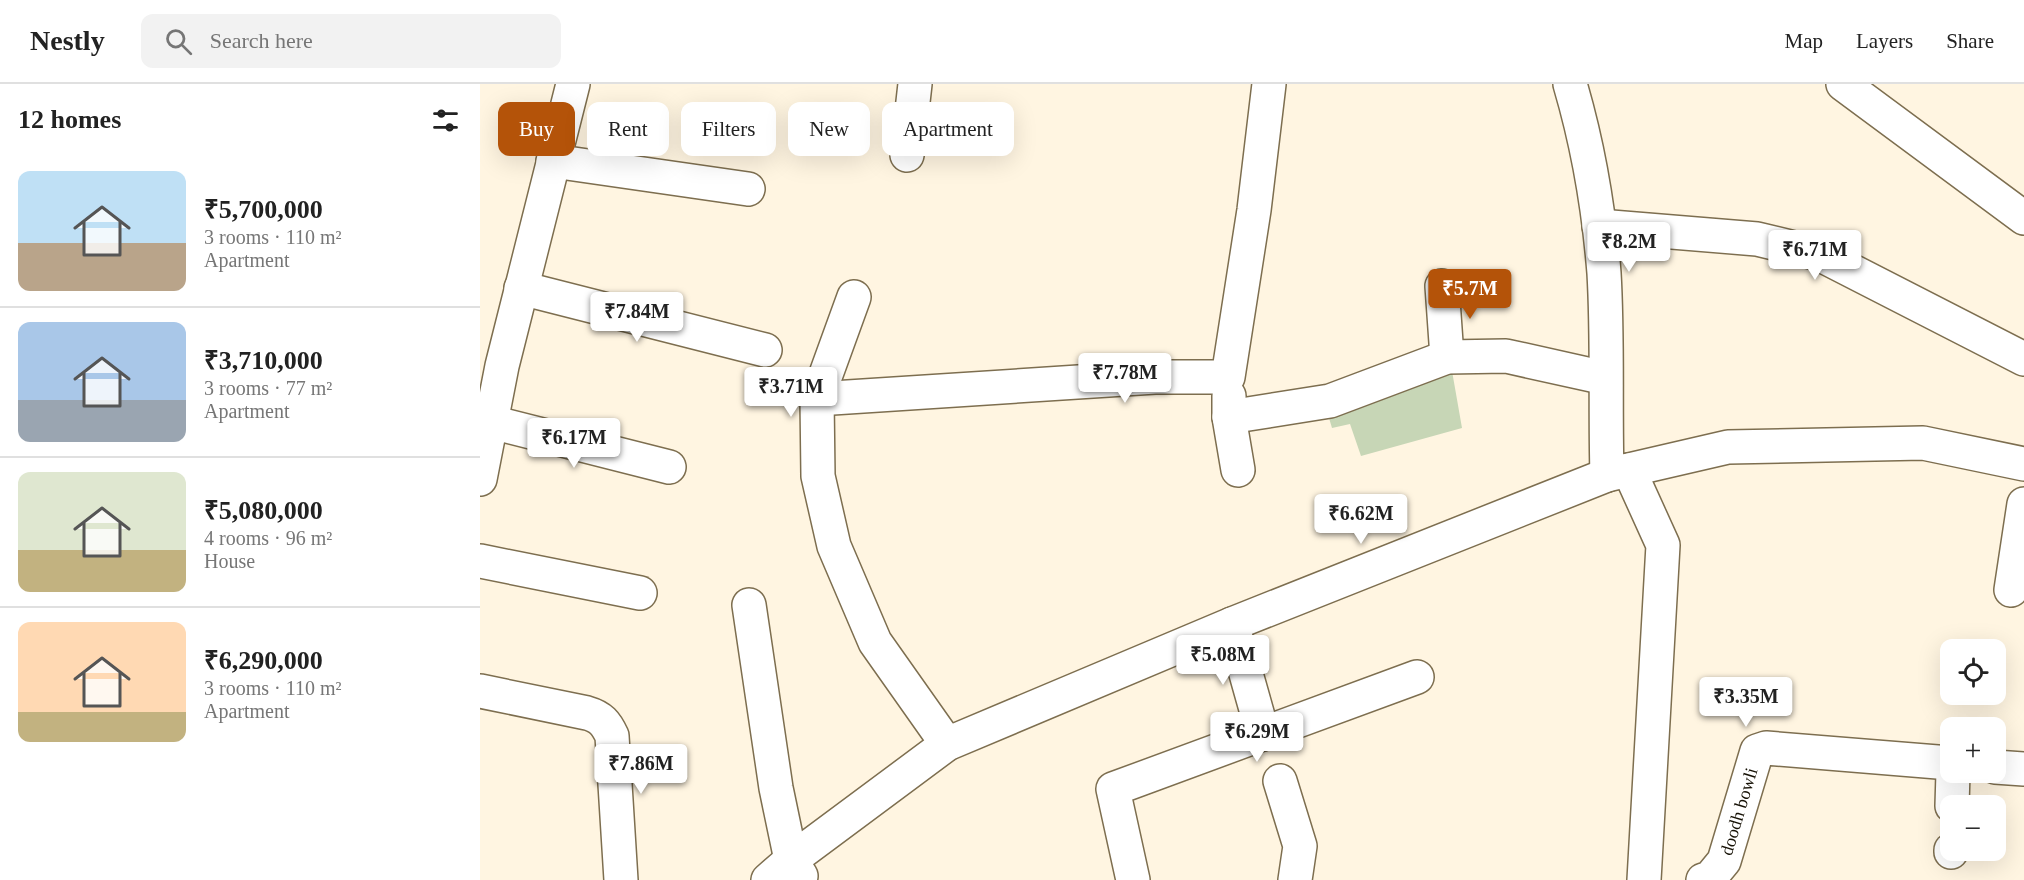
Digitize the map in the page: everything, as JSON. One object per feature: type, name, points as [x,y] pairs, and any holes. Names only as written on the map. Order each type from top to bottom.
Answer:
[{"type":"street","points":[[480,479],[491,422],[491,363],[521,288],[573,84]]},
{"type":"street","points":[[913,102],[915,84]]},
{"type":"street","points":[[1238,470],[1229,417],[1228,377],[1254,210],[1269,84]]},
{"type":"street","points":[[1570,84],[1583,126],[1599,226],[1604,274],[1605,378],[1618,472],[1663,545],[1644,880]]},
{"type":"street","points":[[1843,84],[2024,218]]},
{"type":"street","points":[[553,161],[748,189]]},
{"type":"street","points":[[1599,226],[1756,239],[1819,254],[2024,359]]},
{"type":"street","points":[[1442,286],[1447,357]]},
{"type":"street","points":[[521,288],[765,350]]},
{"type":"street","points":[[854,297],[817,399],[818,476],[834,546],[875,642],[947,744]]},
{"type":"street","points":[[1229,417],[1330,401],[1447,357],[1506,356],[1605,378]]},
{"type":"street","points":[[817,399],[1143,377],[1228,377]]},
{"type":"street","points":[[491,422],[669,467]]},
{"type":"street","points":[[787,873],[947,744],[1232,624],[1618,472],[1728,447],[1911,443],[1923,443],[2024,464]]},
{"type":"street","points":[[2011,590],[2024,504]]},
{"type":"street","points":[[480,561],[640,592]]},
{"type":"street","points":[[749,605],[787,873]]},
{"type":"street","points":[[1232,624],[1263,734]]},
{"type":"street","points":[[1133,880],[1113,789],[1417,677]]},
{"type":"street","points":[[480,691],[587,712],[598,716],[606,724],[612,736],[621,880]]},
{"type":"street","name":"doodh bowli","points":[[1703,880],[1710,878],[1724,861],[1757,751],[1766,748],[1940,762]]},
{"type":"street","points":[[2006,768],[2024,770]]},
{"type":"street","points":[[1280,782],[1300,846],[1295,880]]},
{"type":"green space","points":[[1452,371],[1462,428],[1361,456],[1350,424],[1332,428],[1326,408]]}]
